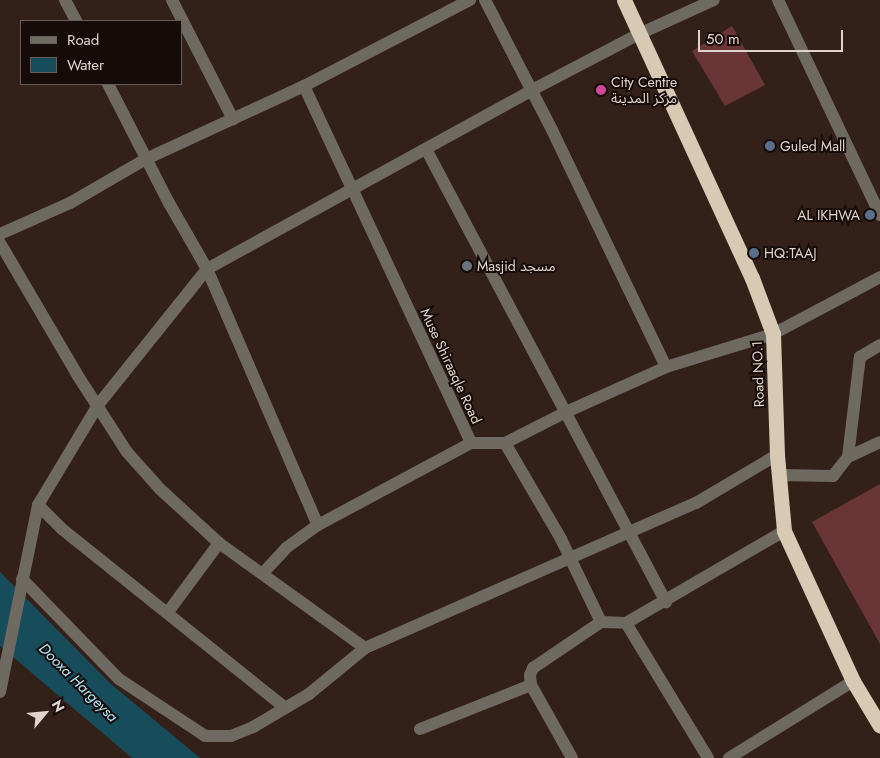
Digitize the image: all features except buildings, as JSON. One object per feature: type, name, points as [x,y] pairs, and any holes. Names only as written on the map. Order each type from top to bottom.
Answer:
[{"type":"highway","name":"Road NO.1","points":[[624,0],[752,278],[773,334],[777,455],[784,531],[853,681],[880,726]]},
{"type":"street","points":[[65,0],[75,20]]},
{"type":"street","points":[[172,0],[233,119]]},
{"type":"street","points":[[0,234],[70,203],[146,159],[304,86],[470,0]]},
{"type":"street","points":[[485,0],[532,90],[666,367]]},
{"type":"street","points":[[0,692],[38,505],[98,405],[207,269],[532,90],[639,34],[714,0]]},
{"type":"street","points":[[778,0],[880,215]]},
{"type":"street","points":[[109,85],[146,159],[207,269],[318,525]]},
{"type":"street","name":"Muse Shiraaqle Road","points":[[304,86],[353,187],[471,443],[505,443]]},
{"type":"street","points":[[426,149],[631,532],[666,602]]},
{"type":"street","points":[[0,243],[127,452],[160,488],[219,543],[365,648]]},
{"type":"street","points":[[601,622],[561,539],[505,443],[566,412],[666,367],[773,334],[880,277]]},
{"type":"street","points":[[848,457],[860,357],[880,345]]},
{"type":"street","points":[[779,475],[833,476],[848,457],[880,442]]},
{"type":"street","points":[[263,573],[286,548],[318,525],[471,443]]},
{"type":"street","points":[[22,579],[119,679],[205,736],[231,736],[253,727],[309,694],[365,648],[696,504],[777,455]]},
{"type":"street","points":[[38,505],[62,529],[168,612],[284,707]]},
{"type":"street","points":[[572,758],[531,685],[530,675],[533,668],[601,622],[626,623],[666,602],[784,531]]},
{"type":"street","points":[[168,612],[219,543]]},
{"type":"street","points":[[626,623],[708,758]]},
{"type":"street","points":[[730,758],[853,681]]},
{"type":"street","points":[[420,729],[531,685]]},
{"type":"water","name":"Dooxa Hargeysa","points":[[0,572],[111,684],[200,758],[132,758],[0,646]]},
{"type":"place","name":"City Centre مركز المدينة","points":[[601,90]]},
{"type":"place","name":"Guled Mall","points":[[770,146]]},
{"type":"place","name":"AL IKHWA","points":[[870,215]]},
{"type":"place","name":"HQ:TAAJ","points":[[754,253]]},
{"type":"place","name":"Masjid مسجد","points":[[467,266]]}]
